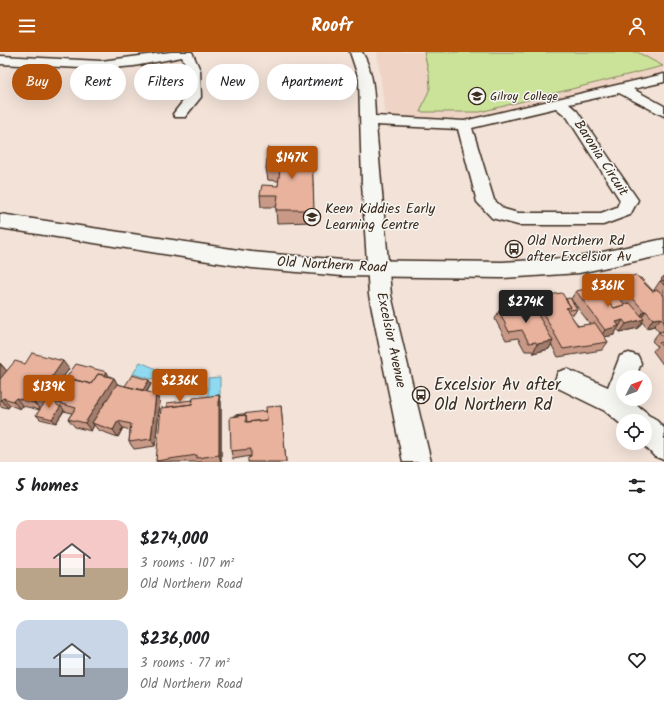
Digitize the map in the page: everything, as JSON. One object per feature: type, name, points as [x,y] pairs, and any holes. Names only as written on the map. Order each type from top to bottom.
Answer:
[{"type":"main road","name":"Old Northern Road","points":[[0,221],[252,260],[342,268],[502,270],[579,264],[664,247]]},
{"type":"street","points":[[0,60],[101,65],[134,62],[186,52],[194,70],[194,97],[180,114]]},
{"type":"street","name":"Excelsior Avenue","points":[[356,52],[360,59],[366,79],[371,183],[377,242],[380,295],[417,462]]},
{"type":"street","points":[[368,120],[464,125],[664,78]]},
{"type":"street","points":[[620,88],[664,112]]},
{"type":"street","name":"Baronia Circuit","points":[[464,125],[486,202],[498,214],[518,219],[603,218],[624,211],[629,200],[572,114],[559,103]]},
{"type":"street","points":[[567,380],[614,404],[628,414]]},
{"type":"street","points":[[614,404],[616,399]]},
{"type":"street","points":[[652,434],[664,447]]},
{"type":"shaded area","name":"Gilroy College","points":[[377,52],[664,52],[664,73],[476,119],[386,118]]},
{"type":"green space","name":"Gilroy College","points":[[424,52],[637,52],[663,66],[480,112],[420,112],[430,88],[429,74]]},
{"type":"water","points":[[140,362],[164,372],[162,382],[133,374]]},
{"type":"water","points":[[220,377],[220,399],[208,401],[208,378]]},
{"type":"building","points":[[268,148],[312,153],[314,210],[276,210],[278,195],[260,195],[262,185],[278,186],[280,169],[266,168]]},
{"type":"building","points":[[636,275],[652,291],[658,290],[664,296],[664,322],[661,318],[653,319],[646,311],[644,311],[617,280]]},
{"type":"building","points":[[639,278],[641,278],[653,291],[652,291]]},
{"type":"building","points":[[601,286],[605,287],[611,293],[610,296],[604,297],[614,308],[630,303],[644,319],[626,324],[623,320],[616,322],[619,326],[605,330],[576,291]]},
{"type":"building","points":[[613,290],[625,305],[614,308],[607,300],[611,293],[609,291]]},
{"type":"building","points":[[562,293],[571,307],[566,308],[578,326],[595,323],[608,342],[563,349],[534,297]]},
{"type":"building","points":[[570,298],[577,309],[569,310],[571,307],[565,299]]},
{"type":"building","points":[[515,305],[517,308],[502,310],[501,307]]},
{"type":"building","points":[[533,306],[553,341],[537,344],[536,342],[529,343],[522,330],[509,332],[499,311]]},
{"type":"building","points":[[664,331],[664,338],[659,332]]},
{"type":"building","points":[[664,342],[664,349],[659,343]]},
{"type":"building","points":[[32,353],[63,361],[34,403],[16,398],[13,401],[3,398],[0,400],[0,379],[15,361],[25,364]]},
{"type":"building","points":[[76,364],[107,372],[105,375],[98,374],[91,384],[66,378]]},
{"type":"building","points":[[98,374],[114,378],[85,423],[68,419],[76,408],[55,402],[59,397],[50,394],[62,376],[91,384]]},
{"type":"building","points":[[132,375],[149,380],[143,390],[125,386]]},
{"type":"building","points":[[117,384],[156,394],[151,439],[129,442],[131,424],[118,421],[113,430],[92,423]]},
{"type":"building","points":[[219,395],[219,455],[197,458],[197,455],[156,461],[161,408],[192,404],[193,398]]},
{"type":"building","points":[[50,396],[57,399],[55,402],[58,406],[61,406],[52,419],[36,415]]},
{"type":"building","points":[[193,400],[192,404],[167,407],[167,403]]},
{"type":"building","points":[[281,406],[286,462],[248,462],[248,458],[251,457],[251,449],[231,451],[230,417],[246,415],[246,422],[267,420],[266,407]]},
{"type":"building","points":[[266,411],[267,420],[247,422],[246,415],[234,416],[234,415]]},
{"type":"place","name":"Gilroy College","points":[[477,96]]},
{"type":"place","name":"Keen Kiddies Early Learning Centre","points":[[312,217]]},
{"type":"place","name":"Old Northern Rd after Excelsior Av","points":[[514,249]]},
{"type":"place","name":"Excelsior Av after Old Northern Rd","points":[[421,395]]}]
